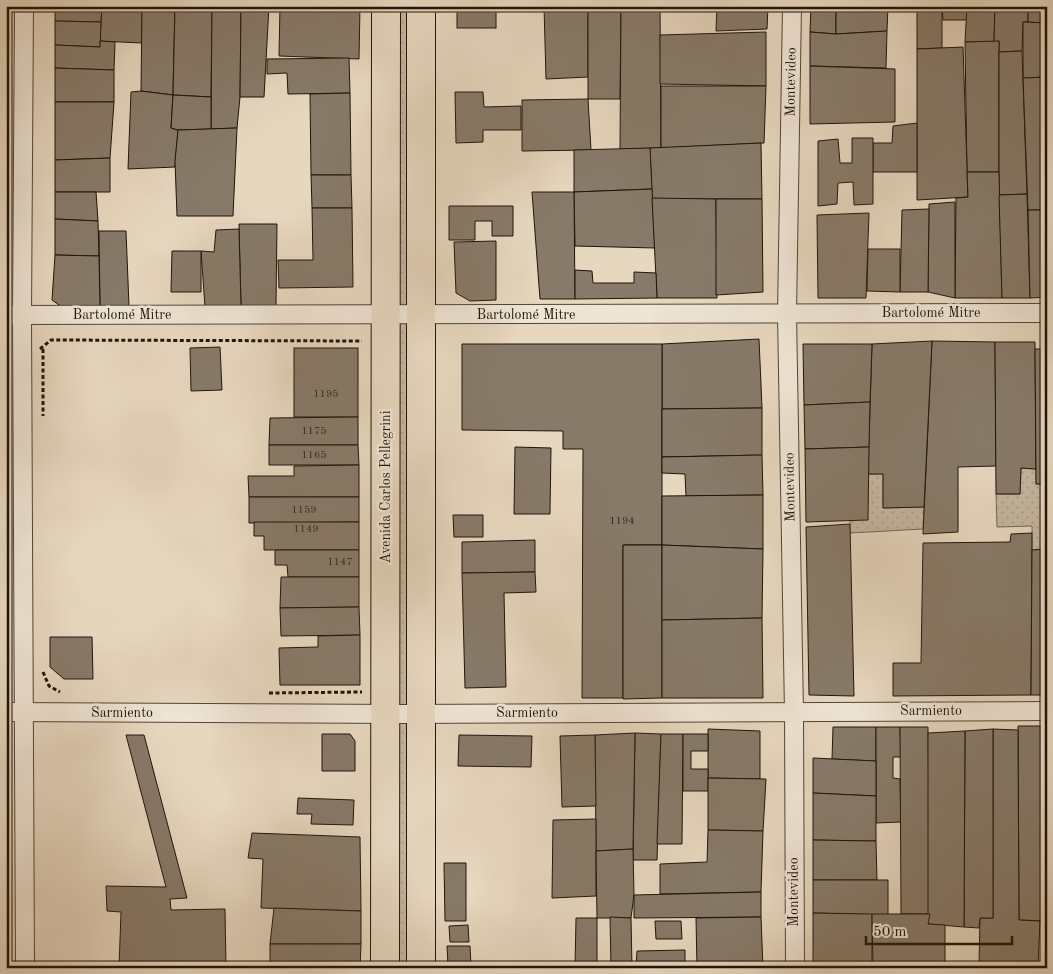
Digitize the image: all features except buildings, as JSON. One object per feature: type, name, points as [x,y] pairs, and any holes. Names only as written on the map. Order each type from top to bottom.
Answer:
[{"type":"main road","name":"Avenida Carlos Pellegrini","points":[[386,6],[386,968]]},
{"type":"main road","points":[[421,6],[421,968]]},
{"type":"street","points":[[24,6],[14,315],[24,713],[25,968]]},
{"type":"street","name":"Montevideo","points":[[792,6],[788,314],[794,712],[795,968]]},
{"type":"street","name":"Bartolomé Mitre","points":[[14,315],[1047,313]]},
{"type":"street","name":"Sarmiento","points":[[6,712],[421,714],[1047,711]]},
{"type":"path","points":[[43,418],[43,349],[51,340],[361,340],[366,346]]},
{"type":"path","points":[[43,664],[43,674],[49,686],[57,692],[67,692]]},
{"type":"path","points":[[262,693],[360,693],[366,688]]},
{"type":"shaded area","points":[[386,6],[421,6],[421,968],[386,968]]},
{"type":"shaded area","points":[[1021,468],[1036,469],[1036,484],[1047,484],[1047,549],[1032,550],[1032,526],[997,527],[996,494],[1020,494]]},
{"type":"shaded area","points":[[868,474],[883,474],[883,508],[924,507],[923,529],[850,533],[850,520]]}]
